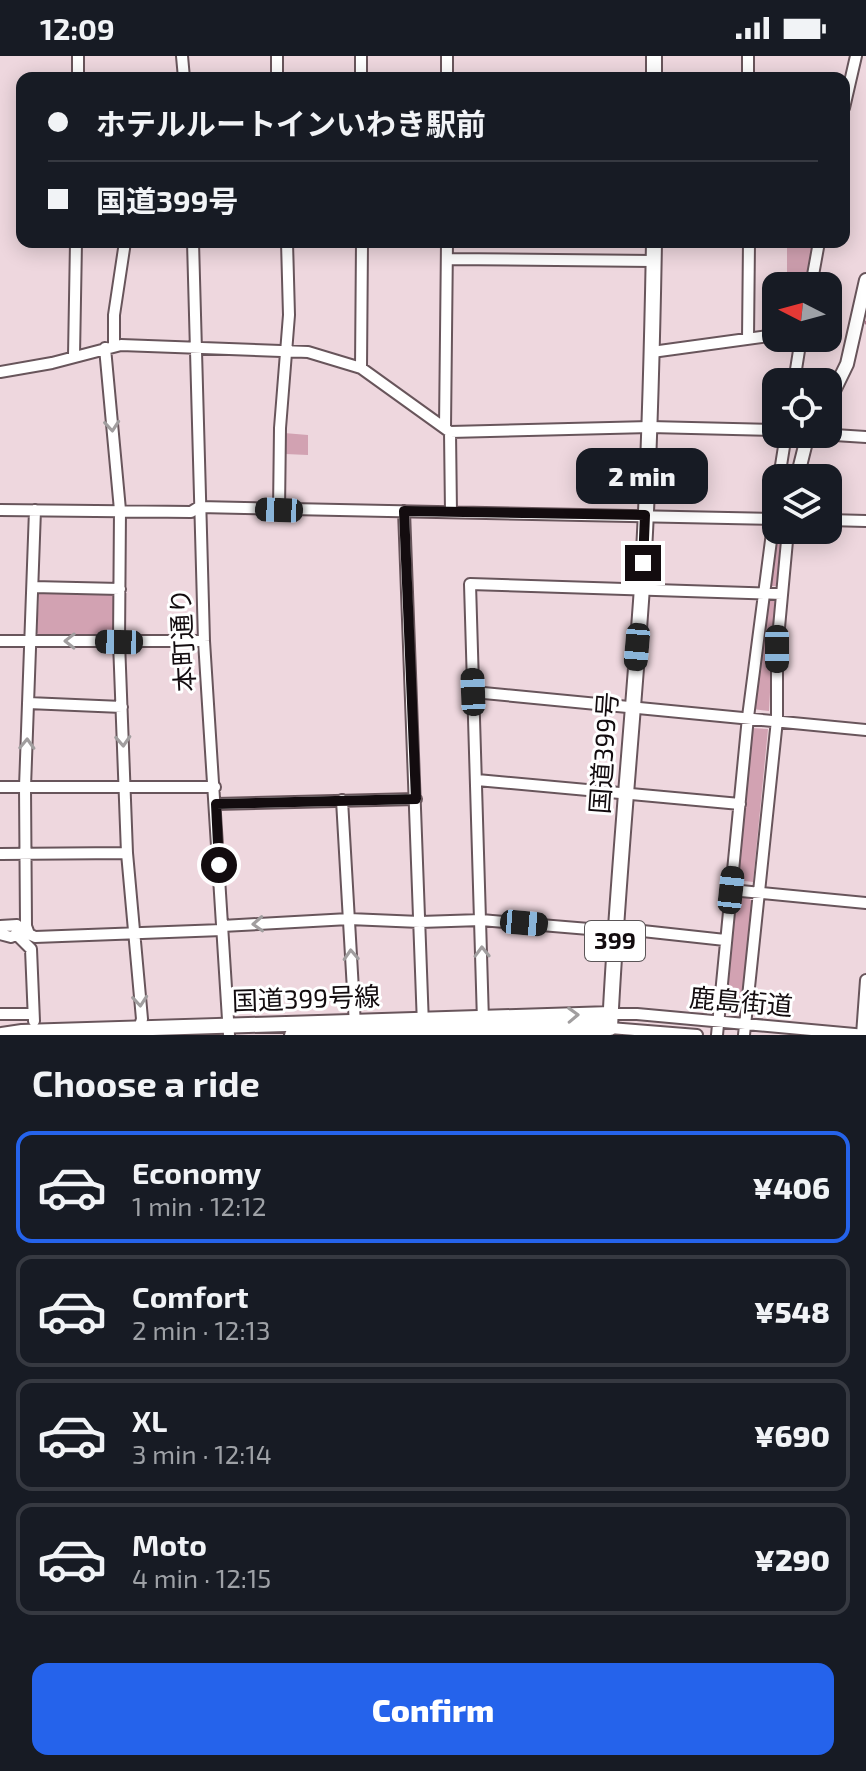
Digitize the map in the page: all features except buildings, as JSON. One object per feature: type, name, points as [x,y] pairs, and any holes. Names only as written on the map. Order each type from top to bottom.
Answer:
[{"type":"highway","name":"国道399号","points":[[610,1026],[642,587],[650,427],[654,248]]},
{"type":"highway","name":"国道399号線","points":[[2,1035],[610,1026]]},
{"type":"highway","name":"国道399号線","points":[[292,1035],[355,1030]]},
{"type":"main road","points":[[842,374],[866,280]]},
{"type":"street","points":[[850,81],[856,56]]},
{"type":"street","points":[[74,356],[76,248]]},
{"type":"street","points":[[124,248],[110,347],[120,510],[119,642],[127,853],[142,1019],[138,1032]]},
{"type":"street","name":"本町通り","points":[[193,248],[204,641],[228,1030]]},
{"type":"street","points":[[279,510],[280,428],[289,315],[287,248]]},
{"type":"street","points":[[361,368],[362,248]]},
{"type":"street","points":[[447,248],[451,512]]},
{"type":"street","points":[[748,339],[749,248]]},
{"type":"street","points":[[814,272],[818,248]]},
{"type":"street","points":[[447,259],[653,261]]},
{"type":"street","points":[[652,352],[762,337]]},
{"type":"street","points":[[0,372],[135,344],[284,351],[320,354],[361,368],[448,430],[650,427],[762,430]]},
{"type":"street","points":[[842,436],[866,437]]},
{"type":"street","points":[[0,510],[191,512],[199,507],[762,519]]},
{"type":"street","points":[[23,933],[26,926],[25,787],[35,510]]},
{"type":"street","points":[[404,511],[423,1029]]},
{"type":"street","points":[[842,520],[866,521]]},
{"type":"street","points":[[717,1035],[748,717],[772,544]]},
{"type":"street","points":[[745,1030],[777,720],[777,649],[787,544]]},
{"type":"street","points":[[483,1028],[470,584],[642,587],[782,594]]},
{"type":"street","points":[[33,587],[120,589]]},
{"type":"street","points":[[0,641],[204,641]]},
{"type":"street","points":[[473,692],[866,730]]},
{"type":"street","points":[[28,703],[122,707]]},
{"type":"street","points":[[477,780],[740,804]]},
{"type":"street","points":[[0,787],[215,787]]},
{"type":"street","points":[[216,804],[416,799]]},
{"type":"street","points":[[342,800],[355,1030]]},
{"type":"street","points":[[0,854],[127,853]]},
{"type":"street","points":[[731,890],[866,903]]},
{"type":"street","points":[[0,934],[11,937],[23,933],[35,937],[133,935],[349,919],[420,922],[481,920],[601,930],[615,928],[725,940]]},
{"type":"street","points":[[0,926],[17,925],[31,949],[34,1018],[0,1014]]},
{"type":"street","points":[[863,1035],[866,980]]},
{"type":"street","name":"鹿島街道","points":[[610,1026],[637,1014],[719,1022],[745,1030],[863,1035]]},
{"type":"street","name":"鹿島街道","points":[[610,1026],[697,1035]]},
{"type":"shaded area","points":[[787,248],[817,248],[813,272],[787,272]]},
{"type":"shaded area","points":[[284,433],[308,435],[308,455],[285,454]]},
{"type":"shaded area","points":[[776,544],[781,544],[776,586],[771,586]]},
{"type":"shaded area","points":[[42,591],[112,593],[115,596],[114,634],[111,638],[41,636],[37,633],[39,594]]},
{"type":"shaded area","points":[[767,597],[775,598],[769,711],[753,709]]},
{"type":"shaded area","points":[[752,728],[768,729],[753,882],[737,880]]},
{"type":"shaded area","points":[[738,896],[752,901],[742,1008],[724,1007],[735,899]]},
{"type":"route","points":[[219,865],[216,804],[416,799],[404,511],[645,515],[643,563]]}]
